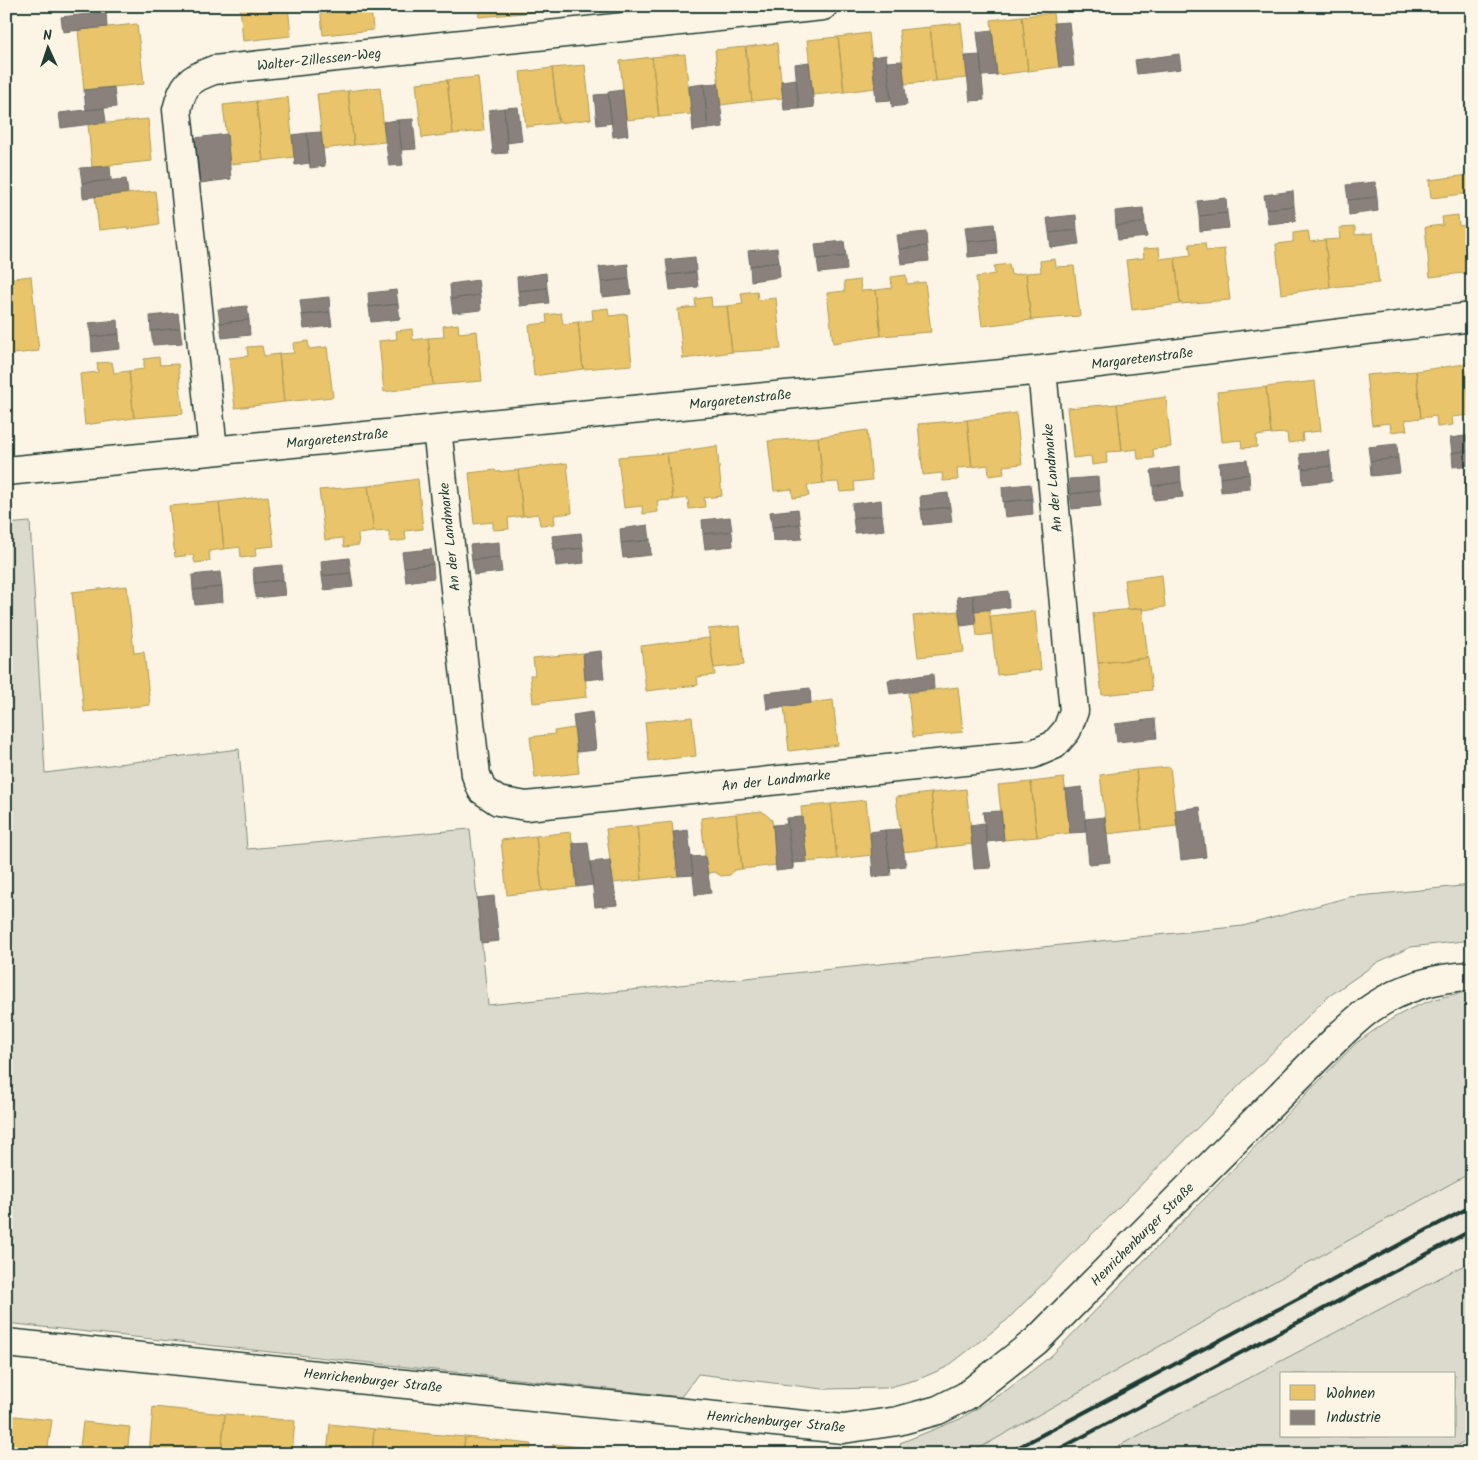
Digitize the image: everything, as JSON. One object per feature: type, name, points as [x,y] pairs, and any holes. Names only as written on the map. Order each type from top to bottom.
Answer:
[{"type":"street","name":"Walter-Zillessen-Weg","points":[[213,450],[177,110],[181,92],[196,76],[214,70],[823,6]]},
{"type":"street","name":"Margaretenstraße","points":[[6,471],[1042,370],[1472,317]]},
{"type":"street","name":"An der Landmarke","points":[[437,429],[476,775],[482,790],[498,800],[526,806],[1033,754],[1054,745],[1067,730],[1074,711],[1042,370]]},
{"type":"street","name":"Henrichenburger Straße","points":[[6,1343],[843,1429],[898,1421],[938,1410],[966,1396],[1036,1342],[1341,1034],[1372,1008],[1401,992],[1430,982],[1472,976]]},
{"type":"shaded area","points":[[30,522],[45,773],[239,749],[247,849],[470,829],[488,1005],[1243,926],[1349,897],[1472,885],[1472,940],[1411,947],[1378,962],[1325,999],[1007,1320],[947,1367],[919,1379],[886,1388],[823,1389],[698,1374],[681,1397],[6,1323],[6,524]]},
{"type":"shaded area","points":[[1472,991],[1472,1172],[969,1454],[901,1454],[900,1443],[960,1419],[1008,1389],[1051,1356],[1355,1044],[1383,1024],[1423,1003]]},
{"type":"shaded area","points":[[1472,1172],[1472,1261],[1103,1454],[969,1454],[1268,1285]]},
{"type":"shaded area","points":[[1472,1261],[1472,1436],[1445,1454],[1103,1454]]},
{"type":"building: Wohnen","points":[[6,6],[10,6],[11,16],[6,20]]},
{"type":"building: Wohnen","points":[[240,6],[288,6],[291,36],[243,41]]},
{"type":"building: Wohnen","points":[[320,6],[371,6],[373,30],[323,35]]},
{"type":"building: Wohnen","points":[[478,6],[534,6],[534,12],[479,17]]},
{"type":"building: Wohnen","points":[[1053,13],[1059,67],[1028,71],[1022,16]]},
{"type":"building: Wohnen","points":[[1022,16],[1028,71],[997,75],[991,20]]},
{"type":"building: Wohnen","points":[[961,23],[967,78],[936,81],[930,26]]},
{"type":"building: Wohnen","points":[[137,24],[144,84],[84,90],[78,30]]},
{"type":"building: Wohnen","points":[[930,27],[936,81],[905,84],[899,30]]},
{"type":"building: Wohnen","points":[[869,33],[875,88],[844,92],[838,37]]},
{"type":"building: Wohnen","points":[[838,37],[844,92],[813,95],[807,40]]},
{"type":"building: Wohnen","points":[[777,43],[783,98],[752,101],[746,47]]},
{"type":"building: Wohnen","points":[[745,47],[752,101],[721,105],[715,50]]},
{"type":"building: Wohnen","points":[[685,54],[691,114],[659,117],[652,57]]},
{"type":"building: Wohnen","points":[[652,57],[659,117],[626,120],[620,61]]},
{"type":"building: Wohnen","points":[[585,65],[591,119],[559,123],[552,68]]},
{"type":"building: Wohnen","points":[[552,68],[558,123],[526,127],[520,72]]},
{"type":"building: Wohnen","points":[[478,77],[484,131],[453,134],[447,80]]},
{"type":"building: Wohnen","points":[[447,80],[453,134],[422,138],[416,83]]},
{"type":"building: Wohnen","points":[[380,87],[385,142],[354,145],[348,91]]},
{"type":"building: Wohnen","points":[[348,91],[354,145],[323,149],[317,94]]},
{"type":"building: Wohnen","points":[[288,97],[294,157],[263,161],[256,101]]},
{"type":"building: Wohnen","points":[[256,101],[263,161],[230,164],[223,105]]},
{"type":"building: Wohnen","points":[[148,119],[152,161],[92,167],[88,125]]},
{"type":"building: Wohnen","points":[[1469,175],[1471,193],[1431,198],[1429,180]]},
{"type":"building: Wohnen","points":[[155,191],[159,224],[128,229],[128,227],[99,230],[95,197]]},
{"type":"building: Wohnen","points":[[1458,215],[1459,226],[1472,224],[1472,272],[1430,277],[1425,227],[1443,225],[1442,217]]},
{"type":"building: Wohnen","points":[[1355,227],[1355,235],[1373,233],[1379,283],[1330,287],[1325,240],[1340,239],[1339,228]]},
{"type":"building: Wohnen","points":[[1308,231],[1310,242],[1325,240],[1330,287],[1281,294],[1276,244],[1293,242],[1293,233]]},
{"type":"building: Wohnen","points":[[1205,243],[1206,251],[1224,249],[1230,300],[1180,304],[1175,257],[1191,255],[1189,244]]},
{"type":"building: Wohnen","points":[[1159,248],[1160,259],[1175,257],[1180,304],[1132,310],[1126,260],[1144,258],[1143,249]]},
{"type":"building: Wohnen","points":[[1055,259],[1056,267],[1074,266],[1080,316],[1031,320],[1026,273],[1041,272],[1040,261]]},
{"type":"building: Wohnen","points":[[1009,264],[1011,275],[1026,273],[1031,320],[982,326],[976,277],[995,274],[994,266]]},
{"type":"building: Wohnen","points":[[906,275],[907,284],[925,282],[931,332],[881,336],[876,290],[892,288],[891,277]]},
{"type":"building: Wohnen","points":[[31,276],[39,351],[6,355],[6,279]]},
{"type":"building: Wohnen","points":[[860,280],[861,291],[876,290],[881,336],[833,343],[827,293],[845,291],[844,282]]},
{"type":"building: Wohnen","points":[[757,291],[758,300],[776,298],[781,349],[732,352],[727,306],[743,304],[741,293]]},
{"type":"building: Wohnen","points":[[711,297],[712,307],[727,306],[732,352],[683,359],[678,309],[696,307],[695,299]]},
{"type":"building: Wohnen","points":[[608,308],[609,316],[627,314],[632,365],[583,369],[578,322],[593,320],[592,310]]},
{"type":"building: Wohnen","points":[[561,313],[563,324],[578,322],[583,369],[534,376],[529,325],[547,323],[546,315]]},
{"type":"building: Wohnen","points":[[458,324],[459,333],[477,331],[482,381],[433,385],[428,338],[444,337],[443,326]]},
{"type":"building: Wohnen","points":[[412,329],[413,340],[428,338],[433,385],[384,392],[379,341],[397,339],[396,331]]},
{"type":"building: Wohnen","points":[[308,341],[309,349],[327,347],[333,397],[284,402],[279,354],[294,353],[293,343]]},
{"type":"building: Wohnen","points":[[262,346],[264,356],[279,354],[284,402],[235,408],[229,358],[248,356],[247,347]]},
{"type":"building: Wohnen","points":[[159,357],[160,365],[178,364],[183,414],[134,418],[129,371],[144,369],[144,359]]},
{"type":"building: Wohnen","points":[[112,362],[114,373],[129,371],[134,418],[85,425],[80,374],[98,372],[97,363]]},
{"type":"building: Wohnen","points":[[1465,364],[1470,415],[1452,417],[1453,425],[1437,427],[1436,416],[1421,418],[1416,371]]},
{"type":"building: Wohnen","points":[[1416,371],[1421,418],[1405,420],[1407,430],[1391,432],[1390,423],[1372,425],[1366,375]]},
{"type":"building: Wohnen","points":[[1315,381],[1321,431],[1302,433],[1303,441],[1288,443],[1287,433],[1271,434],[1266,387]]},
{"type":"building: Wohnen","points":[[1266,387],[1271,434],[1256,436],[1257,447],[1242,448],[1241,440],[1222,442],[1217,392]]},
{"type":"building: Wohnen","points":[[1166,397],[1171,447],[1153,449],[1154,458],[1138,459],[1137,449],[1122,451],[1117,404]]},
{"type":"building: Wohnen","points":[[1117,404],[1122,451],[1106,452],[1107,463],[1092,465],[1091,456],[1073,458],[1067,408]]},
{"type":"building: Wohnen","points":[[1016,413],[1022,464],[1003,466],[1004,474],[989,476],[988,465],[972,467],[967,420]]},
{"type":"building: Wohnen","points":[[967,420],[972,467],[957,468],[958,480],[943,481],[942,473],[923,475],[918,424]]},
{"type":"building: Wohnen","points":[[867,430],[872,480],[854,482],[855,491],[840,492],[838,482],[823,483],[818,437]]},
{"type":"building: Wohnen","points":[[818,437],[823,483],[807,485],[809,496],[793,498],[792,489],[774,491],[768,441]]},
{"type":"building: Wohnen","points":[[717,446],[722,496],[704,498],[705,507],[689,509],[688,498],[673,500],[667,453]]},
{"type":"building: Wohnen","points":[[667,453],[673,500],[657,501],[658,512],[643,514],[642,506],[624,508],[618,457]]},
{"type":"building: Wohnen","points":[[567,463],[572,513],[554,515],[555,524],[540,525],[538,514],[523,516],[518,470]]},
{"type":"building: Wohnen","points":[[495,470],[496,472],[518,470],[523,516],[508,518],[509,529],[493,530],[493,522],[474,524],[469,473]]},
{"type":"building: Wohnen","points":[[418,479],[423,529],[405,531],[406,540],[390,542],[389,531],[374,532],[368,486]]},
{"type":"building: Wohnen","points":[[368,486],[374,532],[358,534],[359,545],[344,547],[343,538],[325,540],[319,490]]},
{"type":"building: Wohnen","points":[[268,496],[274,546],[255,548],[256,556],[241,558],[240,547],[224,549],[219,502]]},
{"type":"building: Wohnen","points":[[219,502],[224,549],[209,551],[210,561],[195,563],[193,555],[175,557],[169,506]]},
{"type":"building: Wohnen","points":[[1162,575],[1165,607],[1128,610],[1124,580]]},
{"type":"building: Wohnen","points":[[127,586],[134,653],[144,652],[150,705],[84,712],[72,592]]},
{"type":"building: Wohnen","points":[[1142,608],[1148,658],[1098,663],[1093,613]]},
{"type":"building: Wohnen","points":[[989,610],[992,634],[977,636],[974,611]]},
{"type":"building: Wohnen","points":[[958,611],[964,652],[918,657],[913,616]]},
{"type":"building: Wohnen","points":[[1035,611],[1041,670],[997,675],[990,616]]},
{"type":"building: Wohnen","points":[[740,626],[744,665],[714,668],[708,629]]},
{"type":"building: Wohnen","points":[[709,638],[715,675],[697,677],[698,685],[646,691],[641,646]]},
{"type":"building: Wohnen","points":[[583,653],[587,697],[533,703],[530,675],[535,675],[533,658]]},
{"type":"building: Wohnen","points":[[1148,658],[1152,690],[1102,695],[1098,663]]},
{"type":"building: Wohnen","points":[[958,687],[963,732],[913,737],[908,693]]},
{"type":"building: Wohnen","points":[[833,700],[838,745],[789,751],[784,706]]},
{"type":"building: Wohnen","points":[[692,717],[696,756],[649,761],[645,722]]},
{"type":"building: Wohnen","points":[[574,728],[579,773],[535,778],[530,737],[555,734],[554,731]]},
{"type":"building: Wohnen","points":[[1170,767],[1177,826],[1142,830],[1136,770]]},
{"type":"building: Wohnen","points":[[1136,770],[1142,830],[1107,834],[1100,775]]},
{"type":"building: Wohnen","points":[[1064,778],[1070,833],[1037,837],[1031,782]]},
{"type":"building: Wohnen","points":[[1031,782],[1037,837],[1004,840],[998,785]]},
{"type":"building: Wohnen","points":[[966,789],[973,844],[937,848],[931,793]]},
{"type":"building: Wohnen","points":[[931,793],[937,848],[903,852],[896,797]]},
{"type":"building: Wohnen","points":[[866,800],[872,855],[837,859],[831,804]]},
{"type":"building: Wohnen","points":[[831,804],[837,859],[807,862],[801,807]]},
{"type":"building: Wohnen","points":[[762,811],[772,820],[777,865],[742,869],[736,814]]},
{"type":"building: Wohnen","points":[[736,814],[742,869],[734,870],[730,875],[721,876],[715,872],[707,873],[701,818]]},
{"type":"building: Wohnen","points":[[672,822],[678,876],[642,880],[637,826]]},
{"type":"building: Wohnen","points":[[637,826],[642,880],[613,883],[606,829]]},
{"type":"building: Wohnen","points":[[571,832],[577,887],[542,891],[536,836]]},
{"type":"building: Wohnen","points":[[536,836],[542,891],[507,895],[501,840]]},
{"type":"building: Wohnen","points":[[153,1407],[225,1414],[221,1454],[149,1454]]},
{"type":"building: Wohnen","points":[[225,1414],[295,1421],[292,1454],[221,1454]]},
{"type":"building: Wohnen","points":[[6,1415],[52,1420],[47,1454],[6,1454]]},
{"type":"building: Wohnen","points":[[83,1422],[130,1427],[127,1454],[79,1454]]},
{"type":"building: Wohnen","points":[[330,1424],[374,1429],[372,1454],[327,1454]]},
{"type":"building: Wohnen","points":[[374,1429],[465,1437],[463,1454],[372,1454]]},
{"type":"building: Wohnen","points":[[465,1437],[531,1444],[530,1454],[463,1454]]},
{"type":"building: Wohnen","points":[[553,1444],[617,1451],[616,1454],[552,1454]]},
{"type":"building: Wohnen","points":[[617,1451],[651,1454],[616,1454]]},
{"type":"building: Industrie","points":[[106,12],[107,27],[63,32],[61,17]]},
{"type":"building: Industrie","points":[[1069,22],[1074,66],[1059,67],[1054,23]]},
{"type":"building: Industrie","points":[[992,30],[997,75],[982,76],[977,32]]},
{"type":"building: Industrie","points":[[1179,54],[1181,69],[1137,74],[1135,60]]},
{"type":"building: Industrie","points":[[886,55],[891,100],[876,101],[872,57]]},
{"type":"building: Industrie","points":[[980,55],[984,100],[970,101],[965,56]]},
{"type":"building: Industrie","points":[[902,61],[907,105],[892,107],[887,62]]},
{"type":"building: Industrie","points":[[809,62],[814,107],[799,109],[795,64]]},
{"type":"building: Industrie","points":[[796,79],[799,109],[784,110],[781,81]]},
{"type":"building: Industrie","points":[[718,83],[723,127],[708,129],[704,84]]},
{"type":"building: Industrie","points":[[704,84],[708,129],[693,131],[689,86]]},
{"type":"building: Industrie","points":[[114,87],[116,107],[86,110],[84,90]]},
{"type":"building: Industrie","points":[[623,90],[628,135],[613,137],[608,92]]},
{"type":"building: Industrie","points":[[608,94],[612,123],[597,125],[594,95]]},
{"type":"building: Industrie","points":[[518,107],[522,141],[507,143],[504,108]]},
{"type":"building: Industrie","points":[[104,108],[106,122],[61,128],[59,113]]},
{"type":"building: Industrie","points":[[504,108],[508,153],[493,154],[489,110]]},
{"type":"building: Industrie","points":[[413,119],[416,149],[402,150],[398,120]]},
{"type":"building: Industrie","points":[[398,120],[403,165],[389,166],[383,122]]},
{"type":"building: Industrie","points":[[321,132],[325,166],[310,168],[307,133]]},
{"type":"building: Industrie","points":[[307,133],[310,163],[295,165],[292,135]]},
{"type":"building: Industrie","points":[[227,134],[231,179],[200,183],[195,138]]},
{"type":"building: Industrie","points":[[110,166],[111,180],[82,183],[80,168]]},
{"type":"building: Industrie","points":[[126,179],[128,193],[83,198],[82,183]]},
{"type":"building: Industrie","points":[[1375,182],[1377,197],[1348,200],[1346,185]]},
{"type":"building: Industrie","points":[[1293,191],[1294,206],[1266,209],[1264,195]]},
{"type":"building: Industrie","points":[[1377,197],[1378,211],[1349,215],[1348,200]]},
{"type":"building: Industrie","points":[[1226,198],[1227,213],[1199,216],[1197,201]]},
{"type":"building: Industrie","points":[[1294,206],[1296,221],[1268,224],[1266,209]]},
{"type":"building: Industrie","points":[[1143,208],[1145,222],[1116,226],[1115,211]]},
{"type":"building: Industrie","points":[[1227,213],[1229,228],[1200,231],[1199,216]]},
{"type":"building: Industrie","points":[[1076,215],[1077,230],[1049,233],[1047,218]]},
{"type":"building: Industrie","points":[[1145,223],[1147,237],[1118,240],[1116,226]]},
{"type":"building: Industrie","points":[[994,224],[996,239],[967,242],[965,227]]},
{"type":"building: Industrie","points":[[1077,230],[1079,244],[1051,248],[1049,233]]},
{"type":"building: Industrie","points":[[926,232],[927,246],[899,249],[897,235]]},
{"type":"building: Industrie","points":[[996,239],[997,254],[968,257],[967,242]]},
{"type":"building: Industrie","points":[[844,241],[846,256],[817,259],[815,244]]},
{"type":"building: Industrie","points":[[927,246],[929,261],[901,264],[899,249]]},
{"type":"building: Industrie","points":[[777,248],[779,262],[750,266],[748,251]]},
{"type":"building: Industrie","points":[[846,256],[847,270],[819,273],[817,259]]},
{"type":"building: Industrie","points":[[695,257],[696,272],[668,275],[666,260]]},
{"type":"building: Industrie","points":[[779,262],[780,277],[751,281],[750,266]]},
{"type":"building: Industrie","points":[[628,264],[629,279],[601,282],[599,267]]},
{"type":"building: Industrie","points":[[696,272],[698,287],[670,290],[668,275]]},
{"type":"building: Industrie","points":[[546,273],[547,288],[518,291],[517,277]]},
{"type":"building: Industrie","points":[[629,279],[631,294],[602,297],[601,282]]},
{"type":"building: Industrie","points":[[478,280],[480,295],[451,299],[450,284]]},
{"type":"building: Industrie","points":[[547,288],[549,303],[520,306],[518,291]]},
{"type":"building: Industrie","points":[[396,290],[398,304],[369,307],[368,293]]},
{"type":"building: Industrie","points":[[480,295],[481,310],[453,313],[451,299]]},
{"type":"building: Industrie","points":[[329,297],[330,312],[302,315],[300,300]]},
{"type":"building: Industrie","points":[[398,304],[400,319],[371,322],[369,307]]},
{"type":"building: Industrie","points":[[247,306],[249,320],[220,323],[218,309]]},
{"type":"building: Industrie","points":[[330,312],[332,326],[304,329],[302,315]]},
{"type":"building: Industrie","points":[[178,313],[180,328],[151,331],[150,316]]},
{"type":"building: Industrie","points":[[118,320],[119,334],[91,337],[89,323]]},
{"type":"building: Industrie","points":[[249,320],[250,335],[222,338],[220,323]]},
{"type":"building: Industrie","points":[[180,328],[182,343],[153,345],[151,331]]},
{"type":"building: Industrie","points":[[119,334],[120,349],[92,352],[91,337]]},
{"type":"building: Industrie","points":[[1472,435],[1472,450],[1452,453],[1450,438]]},
{"type":"building: Industrie","points":[[1397,444],[1398,458],[1370,461],[1368,447]]},
{"type":"building: Industrie","points":[[1472,450],[1472,465],[1453,467],[1452,453]]},
{"type":"building: Industrie","points":[[1329,451],[1331,466],[1302,469],[1300,454]]},
{"type":"building: Industrie","points":[[1398,458],[1400,473],[1371,476],[1370,461]]},
{"type":"building: Industrie","points":[[1247,460],[1249,474],[1220,478],[1219,463]]},
{"type":"building: Industrie","points":[[1331,466],[1332,481],[1303,484],[1302,469]]},
{"type":"building: Industrie","points":[[1180,467],[1181,482],[1153,486],[1151,471]]},
{"type":"building: Industrie","points":[[1249,474],[1250,489],[1221,492],[1220,478]]},
{"type":"building: Industrie","points":[[1098,477],[1099,491],[1070,494],[1069,479]]},
{"type":"building: Industrie","points":[[1181,482],[1183,497],[1154,500],[1153,486]]},
{"type":"building: Industrie","points":[[1030,484],[1032,499],[1003,502],[1002,487]]},
{"type":"building: Industrie","points":[[1099,491],[1101,506],[1072,509],[1070,494]]},
{"type":"building: Industrie","points":[[948,493],[950,507],[921,510],[920,496]]},
{"type":"building: Industrie","points":[[1032,499],[1033,514],[1005,517],[1003,502]]},
{"type":"building: Industrie","points":[[881,500],[882,515],[853,518],[852,504]]},
{"type":"building: Industrie","points":[[950,507],[952,522],[923,525],[921,510]]},
{"type":"building: Industrie","points":[[798,509],[800,524],[772,527],[770,512]]},
{"type":"building: Industrie","points":[[882,515],[884,530],[855,533],[853,518]]},
{"type":"building: Industrie","points":[[730,517],[732,531],[703,534],[702,520]]},
{"type":"building: Industrie","points":[[800,524],[802,539],[773,541],[772,527]]},
{"type":"building: Industrie","points":[[648,525],[650,540],[621,543],[620,529]]},
{"type":"building: Industrie","points":[[732,532],[733,546],[705,549],[703,534]]},
{"type":"building: Industrie","points":[[581,533],[583,548],[554,551],[552,536]]},
{"type":"building: Industrie","points":[[650,540],[651,555],[623,558],[621,543]]},
{"type":"building: Industrie","points":[[499,542],[500,557],[472,560],[470,545]]},
{"type":"building: Industrie","points":[[583,548],[584,563],[556,566],[554,551]]},
{"type":"building: Industrie","points":[[431,549],[433,564],[404,567],[402,552]]},
{"type":"building: Industrie","points":[[500,557],[502,572],[474,575],[472,560]]},
{"type":"building: Industrie","points":[[349,558],[351,573],[322,576],[321,561]]},
{"type":"building: Industrie","points":[[433,564],[434,578],[406,582],[404,567]]},
{"type":"building: Industrie","points":[[282,565],[283,580],[254,583],[253,568]]},
{"type":"building: Industrie","points":[[220,572],[222,587],[193,590],[192,575]]},
{"type":"building: Industrie","points":[[351,573],[353,587],[324,590],[322,576]]},
{"type":"building: Industrie","points":[[283,580],[285,595],[256,598],[254,583]]},
{"type":"building: Industrie","points":[[222,587],[223,602],[195,605],[193,590]]},
{"type":"building: Industrie","points":[[1008,591],[1009,607],[974,611],[973,595]]},
{"type":"building: Industrie","points":[[973,595],[976,624],[961,626],[957,597]]},
{"type":"building: Industrie","points":[[601,651],[604,678],[585,680],[583,653]]},
{"type":"building: Industrie","points":[[933,674],[934,689],[890,694],[888,680]]},
{"type":"building: Industrie","points":[[810,688],[811,703],[767,709],[765,693]]},
{"type":"building: Industrie","points":[[592,712],[596,750],[577,752],[573,715]]},
{"type":"building: Industrie","points":[[1155,719],[1157,738],[1117,742],[1115,724]]},
{"type":"building: Industrie","points":[[1082,787],[1086,832],[1070,833],[1065,789]]},
{"type":"building: Industrie","points":[[1200,807],[1206,857],[1181,860],[1175,810]]},
{"type":"building: Industrie","points":[[1001,811],[1004,840],[987,842],[983,812]]},
{"type":"building: Industrie","points":[[802,817],[807,862],[793,863],[793,869],[787,818]]},
{"type":"building: Industrie","points":[[1105,817],[1110,862],[1089,864],[1085,819]]},
{"type":"building: Industrie","points":[[984,823],[991,868],[974,869],[970,825]]},
{"type":"building: Industrie","points":[[787,824],[793,869],[776,871],[773,825]]},
{"type":"building: Industrie","points":[[900,829],[906,866],[890,868],[885,830]]},
{"type":"building: Industrie","points":[[688,830],[693,875],[678,876],[673,832]]},
{"type":"building: Industrie","points":[[885,830],[891,875],[873,877],[870,832]]},
{"type":"building: Industrie","points":[[588,842],[593,885],[577,887],[573,843]]},
{"type":"building: Industrie","points":[[705,856],[711,893],[695,895],[691,857]]},
{"type":"building: Industrie","points":[[610,860],[617,905],[595,907],[590,862]]},
{"type":"building: Industrie","points":[[494,896],[499,941],[481,943],[477,898]]},
{"type":"railway","points":[[1006,1454],[1472,1206]]},
{"type":"railway","points":[[1050,1454],[1472,1230]]}]
